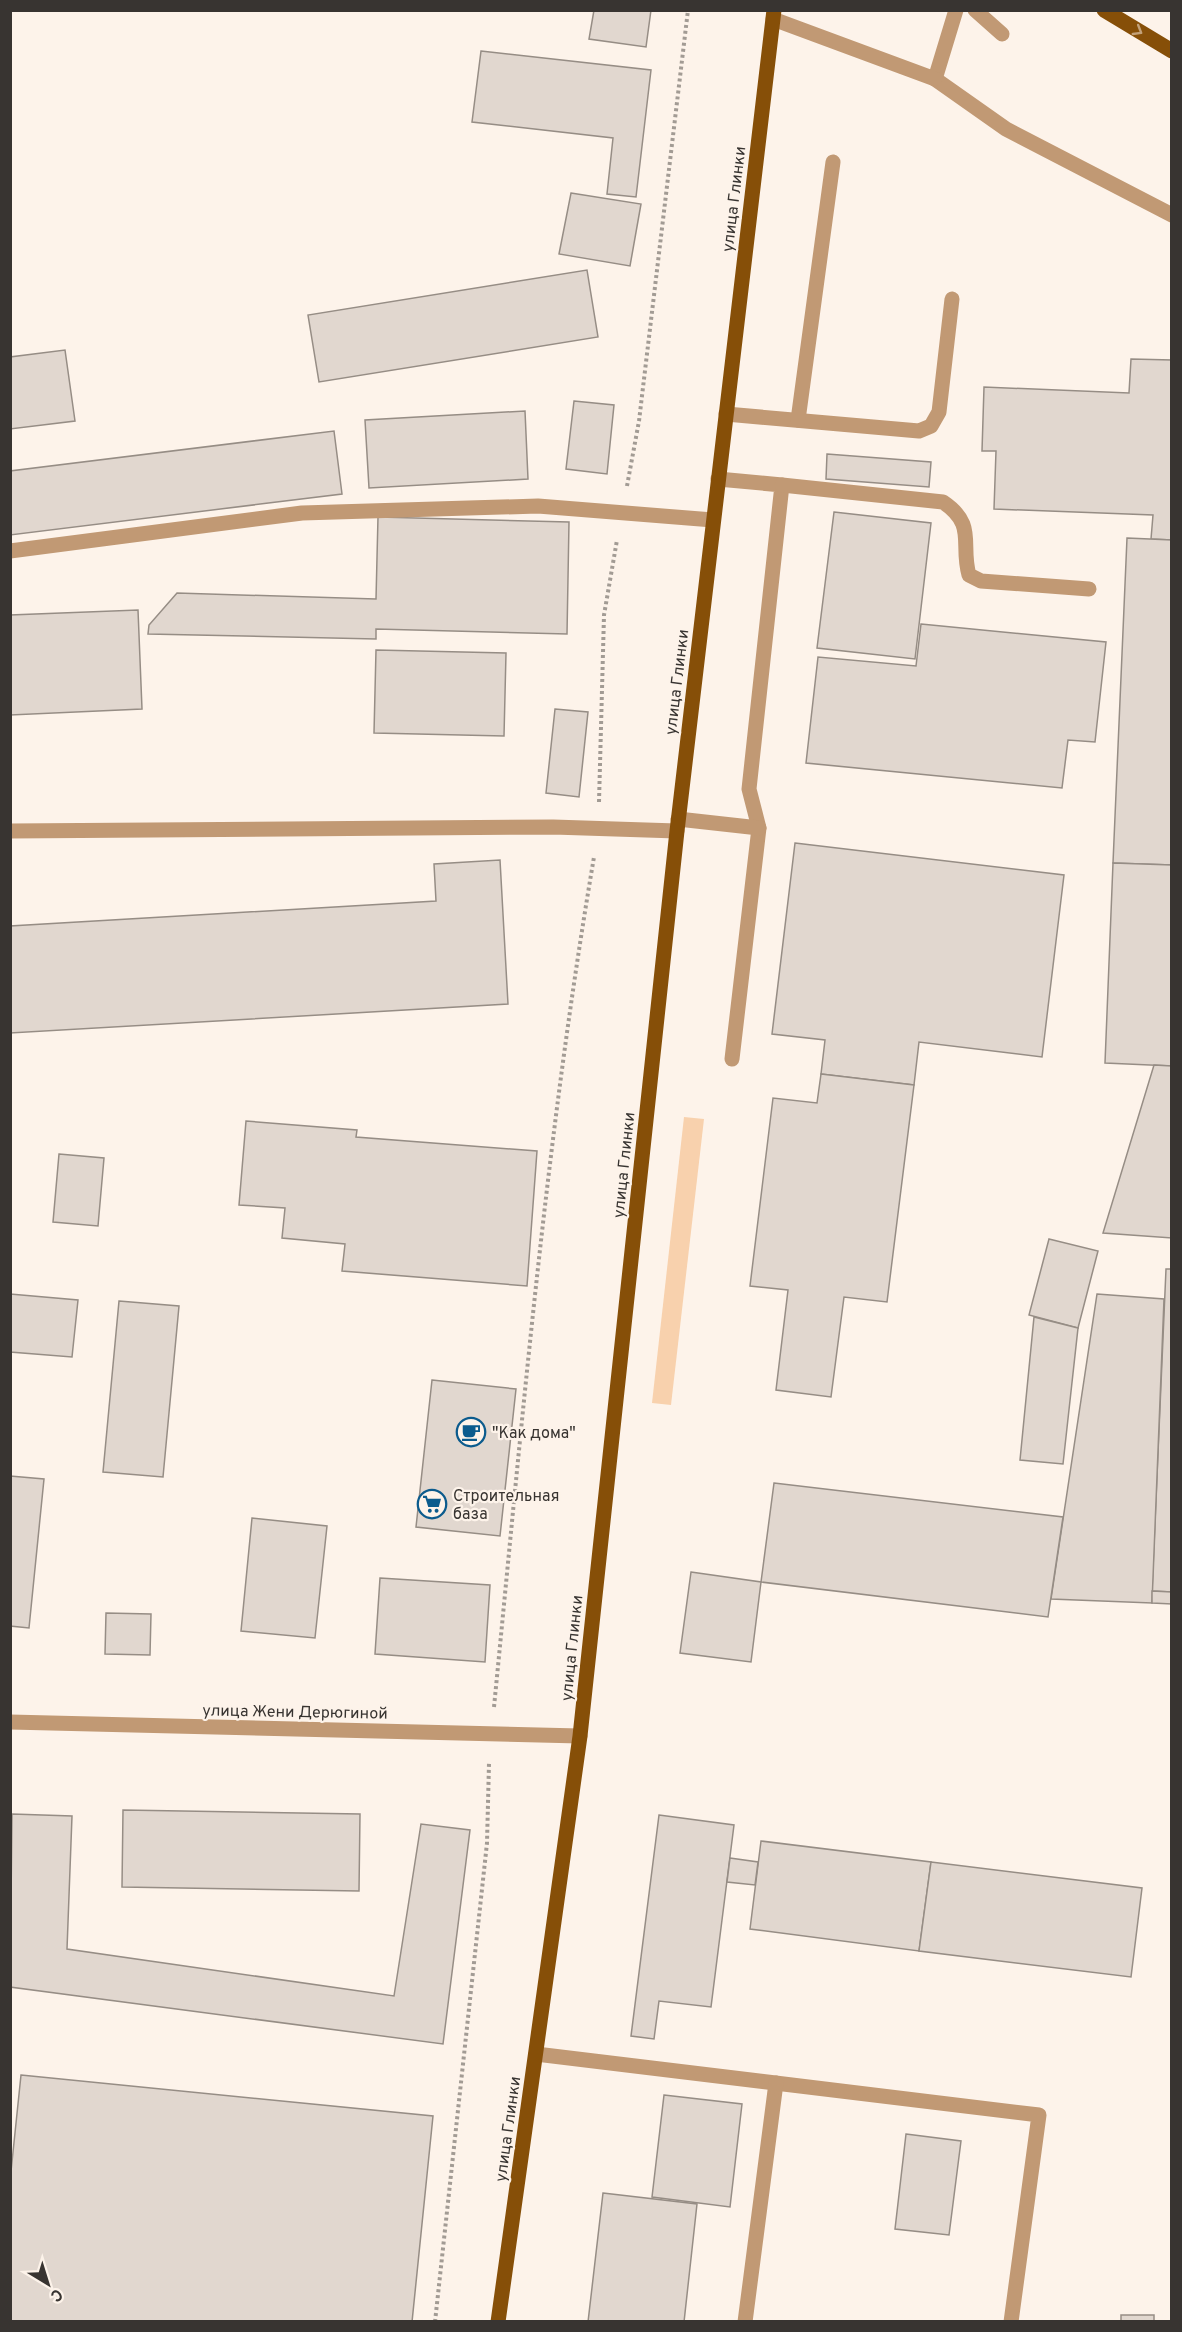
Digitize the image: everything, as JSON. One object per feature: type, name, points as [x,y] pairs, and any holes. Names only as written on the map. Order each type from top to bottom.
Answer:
[{"type":"main road","points":[[1104,10],[1172,51]]},
{"type":"main road","name":"улица Глинки","points":[[498,2322],[580,1736],[678,825],[773,15]]},
{"type":"street","points":[[935,79],[956,10]]},
{"type":"street","points":[[975,10],[1002,34]]},
{"type":"street","points":[[773,15],[935,79],[1006,129],[1172,215]]},
{"type":"street","points":[[798,420],[833,162]]},
{"type":"street","points":[[726,414],[919,431],[932,426],[939,412],[952,298]]},
{"type":"street","points":[[718,479],[943,502],[959,516],[965,525],[967,535],[965,562],[969,575],[981,580],[1089,589]]},
{"type":"street","points":[[732,1059],[759,828],[749,789],[782,485]]},
{"type":"street","points":[[10,551],[302,513],[538,507],[713,520]]},
{"type":"street","points":[[10,831],[598,829],[678,825],[759,828]]},
{"type":"street","name":"улица Жени Дерюгиной","points":[[10,1722],[580,1736]]},
{"type":"street","points":[[536,2054],[1039,2115],[1011,2322]]},
{"type":"street","points":[[745,2322],[776,2083]]},
{"type":"path","points":[[626,490],[639,421],[688,10]]},
{"type":"path","points":[[435,2322],[487,1843],[491,1734],[548,1174],[574,972],[598,829],[604,615],[618,535]]},
{"type":"shaded area","points":[[684,1117],[704,1119],[671,1405],[652,1403]]},
{"type":"building","points":[[594,10],[651,10],[646,47],[589,39]]},
{"type":"building","points":[[481,51],[651,70],[636,197],[607,194],[613,138],[472,122]]},
{"type":"building","points":[[571,193],[641,204],[630,266],[559,254]]},
{"type":"building","points":[[587,270],[598,337],[319,382],[308,315]]},
{"type":"building","points":[[65,350],[75,421],[10,429],[10,357]]},
{"type":"building","points":[[1131,359],[1172,360],[1172,540],[1151,539],[1153,515],[994,509],[996,451],[982,451],[984,387],[1129,393]]},
{"type":"building","points":[[574,401],[614,405],[607,474],[566,469]]},
{"type":"building","points":[[525,411],[528,479],[369,488],[365,420]]},
{"type":"building","points":[[334,431],[342,494],[10,535],[10,471]]},
{"type":"building","points":[[827,454],[931,462],[929,487],[826,479]]},
{"type":"building","points":[[834,512],[931,523],[915,659],[817,648]]},
{"type":"building","points":[[378,517],[569,522],[567,634],[376,629],[376,639],[148,634],[149,625],[177,593],[376,599]]},
{"type":"building","points":[[1127,538],[1172,540],[1172,865],[1113,863]]},
{"type":"building","points":[[138,610],[142,709],[10,715],[10,615]]},
{"type":"building","points":[[921,624],[1106,642],[1095,742],[1068,740],[1062,788],[806,763],[818,657],[916,666]]},
{"type":"building","points":[[376,650],[506,653],[504,736],[374,733]]},
{"type":"building","points":[[555,709],[588,712],[579,797],[546,793]]},
{"type":"building","points":[[795,843],[1064,875],[1042,1057],[919,1042],[914,1085],[821,1074],[825,1040],[772,1034]]},
{"type":"building","points":[[500,860],[508,1004],[10,1033],[10,926],[436,901],[434,864]]},
{"type":"building","points":[[1113,863],[1172,865],[1172,1066],[1105,1063]]},
{"type":"building","points":[[1154,1065],[1172,1066],[1172,1238],[1103,1233]]},
{"type":"building","points":[[821,1074],[914,1085],[887,1302],[844,1297],[831,1397],[776,1390],[788,1290],[750,1286],[773,1098],[817,1103]]},
{"type":"building","points":[[246,1121],[357,1130],[356,1137],[537,1151],[527,1286],[342,1271],[345,1244],[282,1238],[285,1208],[239,1205]]},
{"type":"building","points":[[59,1154],[104,1158],[98,1226],[53,1222]]},
{"type":"building","points":[[1049,1239],[1098,1251],[1078,1328],[1029,1315]]},
{"type":"building","points":[[1166,1269],[1172,1269],[1172,1592],[1152,1591]]},
{"type":"building","points":[[10,1294],[78,1300],[72,1357],[10,1352]]},
{"type":"building","points":[[1097,1294],[1164,1299],[1152,1603],[1051,1599]]},
{"type":"building","points":[[119,1301],[179,1306],[163,1477],[103,1472]]},
{"type":"building","points":[[1034,1317],[1078,1328],[1063,1464],[1020,1460]]},
{"type":"building","points":[[432,1380],[516,1389],[500,1536],[416,1527]]},
{"type":"building","points":[[10,1476],[44,1479],[29,1628],[10,1626]]},
{"type":"building","points":[[774,1483],[1063,1517],[1048,1617],[761,1582]]},
{"type":"building","points":[[252,1518],[327,1526],[315,1638],[241,1631]]},
{"type":"building","points":[[691,1572],[761,1582],[751,1662],[680,1653]]},
{"type":"building","points":[[380,1578],[490,1585],[485,1662],[375,1654]]},
{"type":"building","points":[[1152,1591],[1172,1592],[1172,1604],[1152,1603]]},
{"type":"building","points":[[106,1613],[151,1614],[150,1655],[105,1654]]},
{"type":"building","points":[[123,1810],[360,1814],[359,1891],[122,1887]]},
{"type":"building","points":[[12,1814],[72,1816],[67,1949],[394,1996],[421,1824],[470,1830],[443,2044],[10,1987]]},
{"type":"building","points":[[659,1815],[734,1825],[711,2007],[659,2001],[654,2039],[631,2036]]},
{"type":"building","points":[[761,1841],[931,1862],[919,1951],[750,1929]]},
{"type":"building","points":[[730,1858],[758,1862],[755,1885],[727,1882]]},
{"type":"building","points":[[931,1862],[1142,1888],[1131,1977],[919,1951]]},
{"type":"building","points":[[21,2075],[433,2116],[412,2322],[10,2322],[10,2181]]},
{"type":"building","points":[[664,2095],[742,2104],[730,2207],[652,2197]]},
{"type":"building","points":[[906,2134],[961,2141],[949,2235],[895,2229]]},
{"type":"building","points":[[603,2193],[697,2204],[684,2322],[588,2322]]},
{"type":"building","points":[[1121,2315],[1154,2315],[1154,2322],[1121,2322]]},
{"type":"place","name":"\"Как дома\"","points":[[471,1432]]},
{"type":"place","name":"Строительная база","points":[[432,1504]]}]
